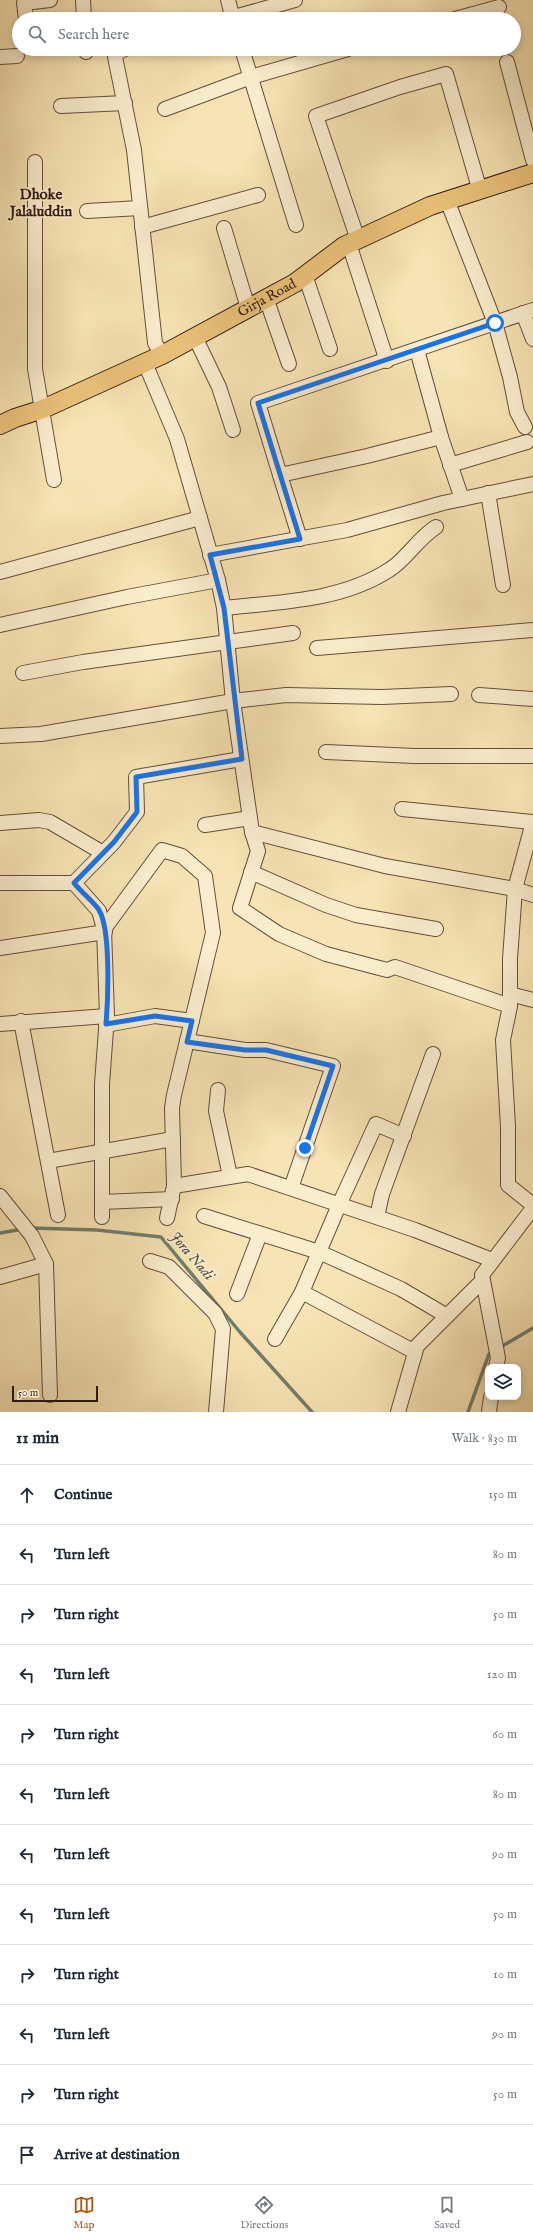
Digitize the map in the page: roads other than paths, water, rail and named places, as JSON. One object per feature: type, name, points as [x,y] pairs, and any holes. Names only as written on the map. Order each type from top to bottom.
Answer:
[{"type":"main road","name":"Girja Road","points":[[0,425],[43,409],[146,363],[266,298],[305,275],[354,242],[430,206],[533,173]]},
{"type":"street","points":[[25,12],[24,3],[50,0]]},
{"type":"street","points":[[83,0],[84,12]]},
{"type":"street","points":[[228,0],[230,12]]},
{"type":"street","points":[[252,12],[295,0]]},
{"type":"street","points":[[481,12],[499,7]]},
{"type":"street","points":[[0,57],[17,56]]},
{"type":"street","points":[[115,56],[134,150],[155,342],[162,354]]},
{"type":"street","points":[[244,56],[296,225]]},
{"type":"street","points":[[165,109],[251,77],[324,56]]},
{"type":"street","points":[[508,62],[533,160]]},
{"type":"street","points":[[387,361],[354,242],[316,116],[400,87],[446,74],[480,191]]},
{"type":"street","points":[[61,106],[125,103]]},
{"type":"street","points":[[35,162],[35,369],[54,480]]},
{"type":"street","points":[[142,227],[258,195]]},
{"type":"street","points":[[447,200],[495,323],[510,377],[517,412],[529,426],[530,445],[450,465]]},
{"type":"street","points":[[87,212],[140,208]]},
{"type":"street","points":[[224,228],[248,308]]},
{"type":"street","points":[[305,275],[330,349]]},
{"type":"street","points":[[266,298],[289,364]]},
{"type":"street","points":[[300,539],[258,403],[387,361],[528,311],[533,339]]},
{"type":"street","points":[[195,337],[219,387],[233,430]]},
{"type":"street","points":[[417,350],[441,437],[462,499]]},
{"type":"street","points":[[146,363],[177,439],[218,580],[224,608],[229,640],[233,701],[251,825],[258,851],[240,908],[279,934],[326,954],[387,970],[395,967],[510,1000],[533,1000]]},
{"type":"street","points":[[280,475],[367,456],[441,437]]},
{"type":"street","points":[[210,555],[347,530],[462,499],[533,484]]},
{"type":"street","points":[[488,493],[504,585]]},
{"type":"street","points":[[0,572],[200,518]]},
{"type":"street","points":[[224,608],[306,599],[362,586],[391,569],[424,534],[436,527]]},
{"type":"street","points":[[0,625],[128,597],[218,580]]},
{"type":"street","points":[[317,648],[533,630]]},
{"type":"street","points":[[22,673],[83,662],[229,640],[293,633]]},
{"type":"street","points":[[0,736],[41,734],[233,701],[286,695],[382,697],[451,694]]},
{"type":"street","points":[[479,695],[533,699]]},
{"type":"street","points":[[326,752],[415,756],[533,756]]},
{"type":"street","points":[[0,883],[74,883],[103,853],[137,812],[136,777],[242,759]]},
{"type":"street","points":[[402,809],[533,822],[515,889],[510,959],[510,1000],[503,1040],[508,1127],[508,1186],[533,1205]]},
{"type":"street","points":[[0,823],[39,820],[50,822],[103,853]]},
{"type":"street","points":[[205,825],[251,825],[386,866],[515,889],[533,895]]},
{"type":"street","points":[[0,948],[105,931],[162,850],[182,856],[205,876],[213,933],[174,1095],[173,1193],[168,1218]]},
{"type":"street","points":[[251,872],[326,905],[356,915],[436,929]]},
{"type":"street","points":[[74,883],[99,911],[105,931],[107,1020],[102,1084],[102,1217]]},
{"type":"street","points":[[0,1024],[21,1021],[107,1020],[155,1016],[192,1021]]},
{"type":"street","points":[[21,1021],[58,1215]]},
{"type":"street","points":[[187,1042],[245,1050],[266,1050],[333,1066],[291,1188]]},
{"type":"street","points":[[377,1217],[382,1194],[434,1054]]},
{"type":"street","points":[[218,1090],[216,1111],[230,1176]]},
{"type":"street","points":[[275,1339],[302,1292],[339,1205],[376,1124],[404,1136]]},
{"type":"street","points":[[48,1161],[173,1139]]},
{"type":"street","points":[[102,1202],[173,1193],[230,1176],[248,1174],[377,1217],[492,1260]]},
{"type":"street","points":[[0,1196],[32,1236],[46,1264],[50,1395]]},
{"type":"street","points":[[398,1412],[417,1346],[482,1278],[492,1260],[533,1208]]},
{"type":"street","points":[[204,1216],[319,1252],[401,1289],[447,1316]]},
{"type":"street","points":[[237,1294],[260,1234]]},
{"type":"street","points":[[150,1261],[169,1267],[215,1313],[222,1329],[216,1412]]},
{"type":"street","points":[[0,1276],[46,1264]]},
{"type":"street","points":[[482,1278],[492,1324],[497,1362]]},
{"type":"street","points":[[302,1292],[415,1352]]},
{"type":"street","points":[[489,1412],[491,1400]]},
{"type":"waterway","name":"Jora Nadi","points":[[31,1228],[97,1230],[161,1237],[239,1331],[312,1412]]},
{"type":"waterway","name":"Jora Nadi","points":[[0,1233],[23,1229]]},
{"type":"waterway","name":"Jora Nadi","points":[[499,1348],[533,1328]]},
{"type":"waterway","name":"Jora Nadi","points":[[468,1412],[489,1354],[494,1351]]},
{"type":"district","name":"Dhoke Jalaluddin","points":[[41,202]]}]
